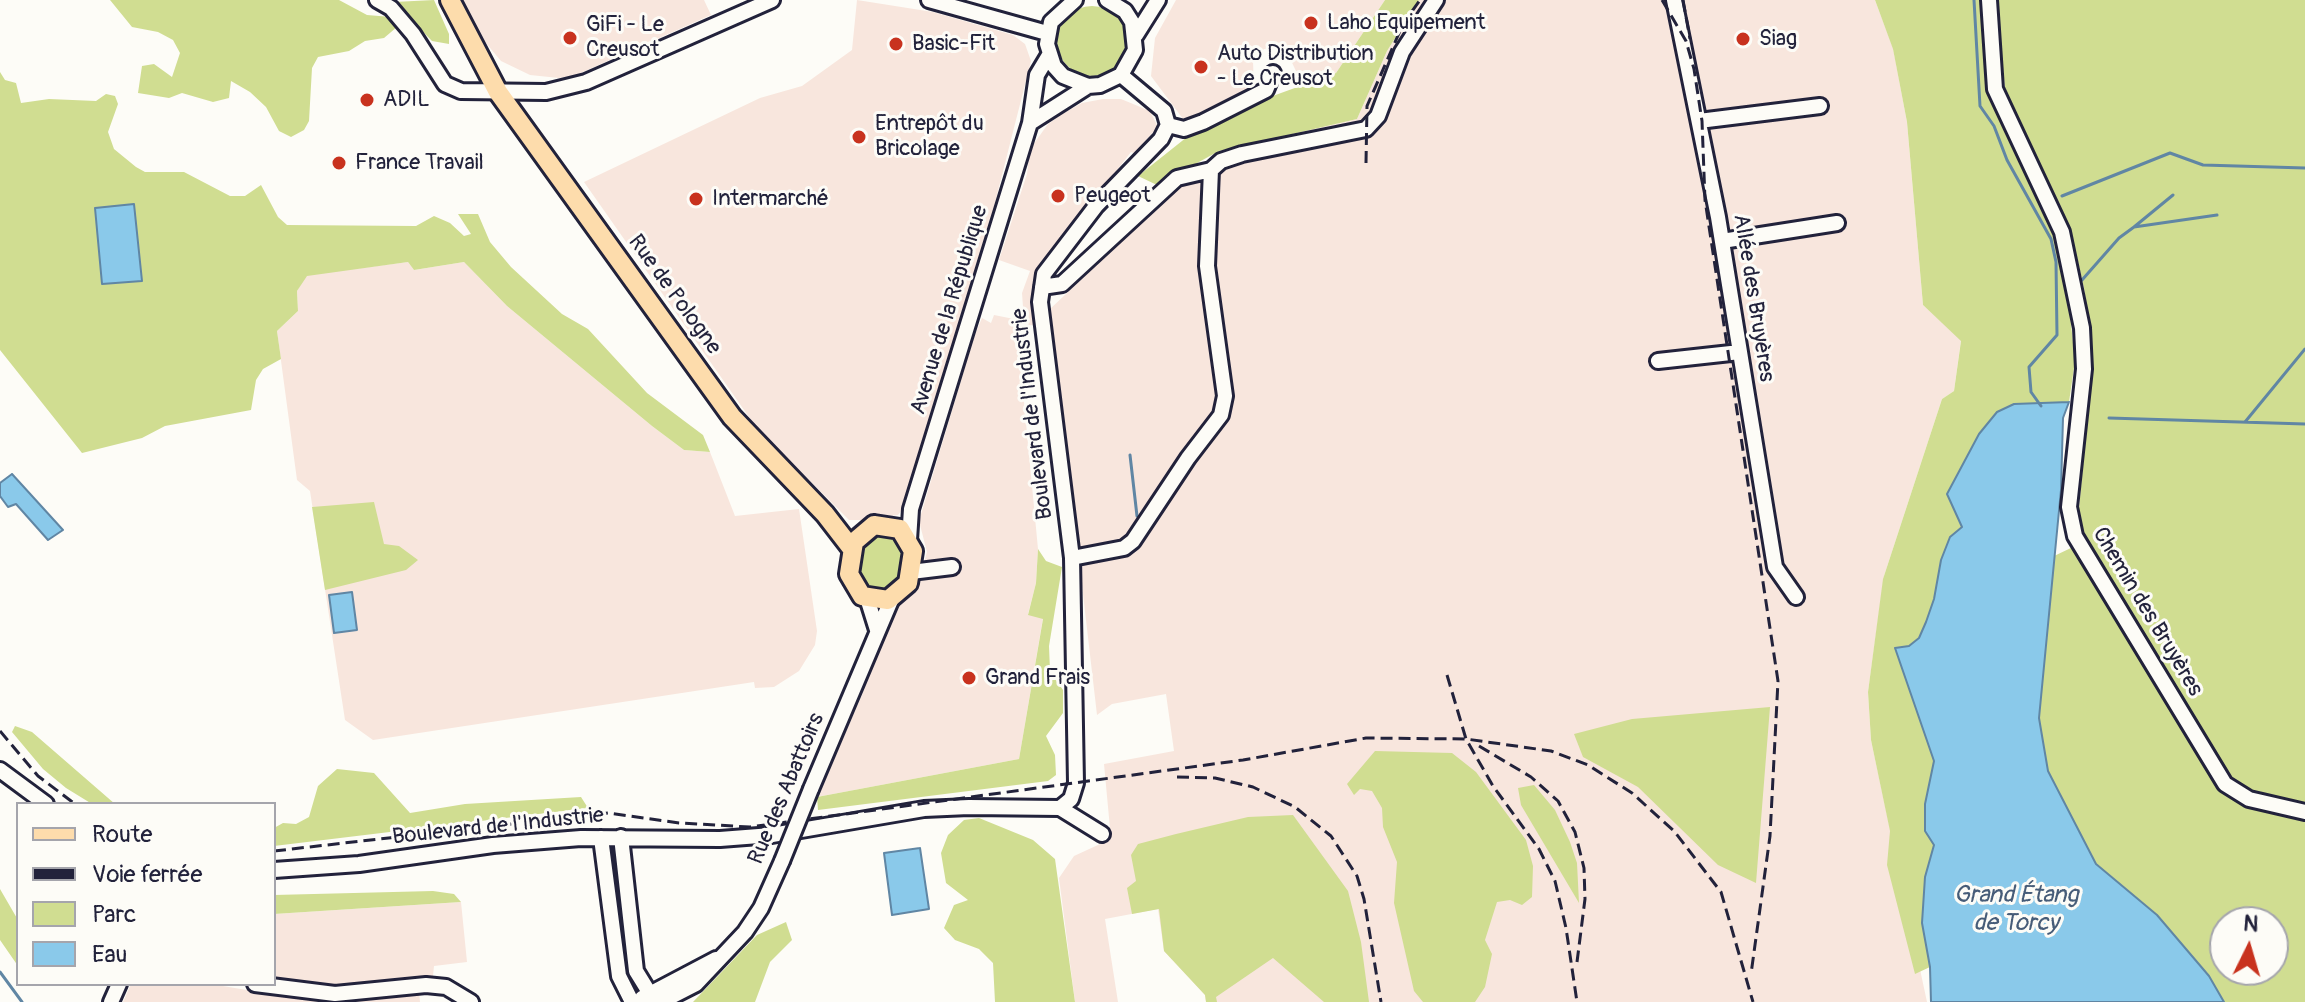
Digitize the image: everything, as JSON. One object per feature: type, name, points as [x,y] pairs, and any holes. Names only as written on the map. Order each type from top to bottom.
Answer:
[{"type":"main road","name":"Rue de Pologne","points":[[450,0],[498,92],[732,417],[825,514],[852,549]]},
{"type":"main road","name":"Rue de Pologne","points":[[825,514],[863,531]]},
{"type":"main road","points":[[874,525],[891,525],[911,546],[911,572],[903,591],[879,601],[867,598],[851,582],[852,549],[863,531],[874,525]]},
{"type":"street","points":[[377,0],[391,8],[413,34],[445,84],[461,91],[498,92],[546,92],[586,82],[772,0]]},
{"type":"street","points":[[929,0],[1047,33]]},
{"type":"street","points":[[1075,0],[1056,6],[1047,33],[1049,55],[1063,76],[1088,86],[1100,85],[1121,75],[1130,64],[1136,35],[1158,0]]},
{"type":"street","points":[[1107,0],[1125,11],[1136,35]]},
{"type":"street","points":[[1042,287],[1062,284],[1177,178],[1211,170],[1221,161],[1242,154],[1366,129],[1378,116],[1402,52],[1436,0]]},
{"type":"street","name":"Chemin des Bruyères","points":[[1989,0],[1995,89],[2062,232],[2082,328],[2084,369],[2069,507],[2075,536],[2225,784],[2249,799],[2305,812]]},
{"type":"street","name":"Allée des Bruyères","points":[[1673,1],[1722,241],[1775,567],[1796,597]]},
{"type":"street","name":"Avenue de la République","points":[[911,546],[911,509],[1030,123],[1037,75],[1049,55]]},
{"type":"street","points":[[1121,75],[1164,111],[1168,125],[1184,129],[1266,90],[1273,73]]},
{"type":"street","points":[[1030,123],[1088,86]]},
{"type":"street","points":[[1699,121],[1820,106]]},
{"type":"street","name":"Boulevard de l'Industrie","points":[[276,870],[359,864],[493,845],[621,837],[720,839],[772,835],[924,809],[1060,808],[1071,799],[1076,783],[1072,558],[1040,302],[1042,287],[1044,274],[1096,206],[1161,139],[1168,125]]},
{"type":"street","points":[[1072,558],[1124,548],[1133,541],[1188,458],[1221,415],[1225,396],[1207,266],[1211,170]]},
{"type":"street","points":[[1722,241],[1837,223]]},
{"type":"street","points":[[1658,361],[1740,352]]},
{"type":"street","points":[[891,525],[911,509]]},
{"type":"street","points":[[911,546],[952,567],[911,572]]},
{"type":"street","points":[[867,598],[877,630]]},
{"type":"street","name":"Rue des Abattoirs","points":[[656,999],[680,997],[696,984],[761,908],[892,598]]},
{"type":"street","points":[[0,770],[43,802]]},
{"type":"street","points":[[1060,808],[1102,834]]},
{"type":"street","points":[[621,837],[636,971],[656,999]]},
{"type":"street","points":[[601,838],[619,976],[634,1002],[656,999],[723,955]]},
{"type":"street","points":[[271,986],[335,994],[426,985],[446,987],[471,1002]]},
{"type":"shaded area","name":"GiFi - Le Creusot","points":[[463,0],[704,0],[711,15],[574,76],[559,78],[530,75],[501,61],[475,30]]},
{"type":"shaded area","points":[[857,0],[933,12],[1013,35],[1025,44],[1031,61],[988,230],[905,506],[898,515],[849,520],[756,427],[584,182],[760,98],[802,86],[852,50]]},
{"type":"shaded area","points":[[1176,0],[1385,0],[1336,73],[1303,86],[1287,52],[1280,48],[1264,49],[1253,61],[1254,89],[1186,123],[1151,76],[1155,38]]},
{"type":"shaded area","points":[[1419,0],[1875,0],[1893,48],[1907,122],[1923,305],[1961,340],[1954,391],[1942,399],[1884,576],[1868,692],[1871,740],[1927,1002],[1206,1002],[1205,995],[1164,951],[1158,909],[1105,919],[1118,1002],[1075,1002],[1059,878],[1074,856],[1111,839],[1104,764],[1174,751],[1166,694],[1112,704],[1097,715],[1050,309],[1218,151],[1357,119],[1387,51]]},
{"type":"shaded area","points":[[1121,99],[1150,111],[1158,127],[1134,153],[1131,152],[1041,268],[1032,286],[1033,325],[1023,326],[1019,349],[1038,549],[1036,583],[1028,614],[1043,618],[1019,759],[817,797],[862,695],[885,625],[894,607],[911,596],[917,586],[927,552],[919,521],[982,318],[991,323],[994,315],[1024,321],[1022,293],[1030,271],[999,260],[1027,174],[1030,149],[1048,124],[1062,114],[1082,103]]},
{"type":"shaded area","points":[[408,262],[414,270],[464,262],[507,306],[652,426],[684,450],[710,452],[735,516],[799,509],[817,631],[815,645],[799,671],[774,687],[755,688],[754,682],[373,740],[345,720],[310,491],[297,480],[277,331],[298,311],[297,291],[306,275]]},
{"type":"shaded area","points":[[461,902],[467,962],[434,966],[433,976],[396,982],[333,987],[276,980],[276,914]]},
{"type":"shaded area","points":[[130,986],[223,986],[300,999],[338,1001],[419,992],[420,1002],[123,1002]]},
{"type":"green space","points":[[110,0],[339,0],[367,15],[391,17],[397,27],[384,38],[365,41],[349,51],[318,57],[312,68],[309,121],[304,130],[291,137],[279,131],[266,107],[250,92],[231,81],[229,98],[213,102],[182,93],[169,98],[138,93],[142,66],[154,64],[172,77],[180,53],[173,40],[158,32],[132,27]]},
{"type":"green space","points":[[434,0],[449,34],[449,44],[432,41],[394,2]]},
{"type":"green space","points":[[1385,0],[1419,0],[1387,51],[1357,119],[1219,151],[1157,185],[1138,176],[1187,137],[1270,97],[1336,73]]},
{"type":"green space","points":[[1875,0],[1980,0],[1991,100],[2054,226],[2066,278],[2075,361],[2069,402],[2014,404],[1979,434],[1947,494],[1962,527],[1950,537],[1941,560],[1926,622],[1919,638],[1909,646],[1895,649],[1934,761],[1925,804],[1925,831],[1934,845],[1925,877],[1922,923],[1930,967],[1915,974],[1887,865],[1890,831],[1871,740],[1868,692],[1883,579],[1942,399],[1954,391],[1961,341],[1923,305],[1907,122],[1893,49]]},
{"type":"green space","points":[[1995,0],[2305,0],[2305,807],[2271,801],[2245,789],[2223,771],[2082,535],[2078,520],[2093,354],[2084,288],[2070,227],[2006,96]]},
{"type":"green space","points":[[1099,6],[1121,21],[1127,41],[1125,55],[1117,66],[1106,74],[1085,76],[1067,66],[1059,55],[1057,34],[1067,16],[1078,8]]},
{"type":"green space","points":[[0,72],[5,80],[16,83],[21,103],[49,99],[96,101],[106,94],[115,96],[118,104],[108,132],[114,149],[136,167],[145,172],[184,172],[230,196],[245,196],[261,185],[278,217],[287,225],[416,226],[434,216],[450,223],[464,236],[471,234],[458,214],[478,214],[490,242],[511,267],[562,314],[588,329],[647,393],[703,435],[710,452],[684,450],[652,426],[507,306],[464,262],[414,270],[408,262],[307,276],[297,291],[298,311],[277,331],[281,359],[263,369],[256,380],[251,410],[165,426],[142,438],[82,453],[0,350]]},
{"type":"green space","points":[[374,502],[384,544],[399,546],[418,560],[406,570],[325,590],[312,507]]},
{"type":"green space","points":[[883,535],[898,542],[902,559],[895,584],[879,590],[864,583],[860,567],[867,541]]},
{"type":"green space","points":[[2073,547],[2214,783],[2228,796],[2265,812],[2305,819],[2305,1002],[2224,1002],[2215,986],[2289,986],[2289,906],[2209,906],[2209,976],[2157,915],[2095,864],[2048,771],[2039,718],[2052,557]]},
{"type":"green space","points":[[1038,549],[1046,561],[1062,567],[1049,646],[1050,671],[1063,690],[1063,713],[1046,736],[1055,755],[1056,775],[1048,781],[818,810],[817,797],[1019,759],[1043,619],[1028,615],[1036,583]]},
{"type":"green space","points":[[1770,707],[1756,883],[1718,865],[1638,787],[1583,757],[1574,734],[1632,719]]},
{"type":"green space","points":[[15,726],[32,732],[113,802],[89,802],[66,788],[43,769],[12,732]]},
{"type":"green space","points":[[1375,751],[1452,753],[1476,772],[1526,840],[1533,866],[1532,897],[1522,905],[1510,900],[1497,902],[1485,940],[1492,954],[1485,987],[1475,1002],[1423,1002],[1414,991],[1394,903],[1397,862],[1383,827],[1382,808],[1372,791],[1360,789],[1354,795],[1347,784]]},
{"type":"green space","points":[[337,769],[374,773],[410,813],[465,804],[581,797],[588,808],[276,846],[276,827],[283,823],[296,824],[309,817],[318,786]]},
{"type":"green space","points":[[1534,785],[1555,810],[1570,842],[1577,863],[1579,903],[1521,805],[1518,788]]},
{"type":"green space","points":[[1293,815],[1348,891],[1361,942],[1369,1002],[1324,1002],[1273,958],[1216,997],[1217,1002],[1206,1002],[1205,995],[1164,951],[1159,909],[1132,914],[1127,888],[1136,881],[1131,855],[1138,844],[1176,834],[1248,817]]},
{"type":"green space","points":[[979,818],[1033,840],[1055,859],[1075,1002],[995,1002],[993,963],[979,949],[955,940],[944,928],[954,905],[968,900],[946,883],[941,853],[948,835],[964,820]]},
{"type":"green space","points":[[0,889],[16,917],[16,963],[0,940]]},
{"type":"green space","points":[[433,891],[454,894],[461,902],[276,914],[276,895]]},
{"type":"green space","points":[[786,922],[792,940],[770,962],[755,1002],[693,1002],[757,935]]},
{"type":"water","points":[[134,204],[142,281],[102,284],[95,208]]},
{"type":"water","name":"Grand Étang de Torcy","points":[[2069,402],[2063,418],[2061,490],[2039,718],[2048,771],[2096,864],[2157,915],[2209,976],[2209,986],[2215,986],[2224,1002],[1931,1002],[1930,967],[1922,923],[1925,877],[1934,845],[1925,831],[1925,804],[1934,761],[1895,648],[1909,646],[1919,638],[1934,599],[1941,560],[1950,537],[1962,527],[1947,494],[1979,434],[1997,412],[2014,404]]},
{"type":"water","points":[[12,474],[63,530],[48,540],[16,504],[8,507],[0,496],[0,483]]},
{"type":"water","points":[[352,592],[357,630],[334,633],[329,595]]},
{"type":"water","points":[[920,848],[929,909],[892,915],[884,853]]},
{"type":"waterway","points":[[1974,0],[1980,106],[1994,126],[2007,160],[2051,239],[2056,262],[2057,335],[2029,367],[2031,392],[2041,406]]},
{"type":"waterway","points":[[2062,196],[2170,153],[2203,165],[2305,168]]},
{"type":"waterway","points":[[2134,227],[2173,195]]},
{"type":"waterway","points":[[2082,280],[2119,238],[2134,227],[2217,215]]},
{"type":"waterway","points":[[2245,422],[2305,349]]},
{"type":"waterway","points":[[2109,418],[2305,424]]},
{"type":"waterway","points":[[1130,455],[1137,516]]},
{"type":"waterway","points":[[0,972],[22,1002]]},
{"type":"railway","points":[[1366,163],[1367,106],[1403,24],[1420,0]]},
{"type":"railway","points":[[1662,0],[1686,41],[1694,69],[1702,121],[1705,200],[1778,681],[1770,836],[1751,974]]},
{"type":"railway","points":[[1683,0],[1690,39]]},
{"type":"railway","points":[[1447,675],[1466,739],[1493,786],[1539,849],[1555,881],[1566,928],[1577,1002]]},
{"type":"railway","points":[[0,731],[38,776],[72,802]]},
{"type":"railway","points":[[276,851],[608,813],[679,823],[750,827],[1243,760],[1366,738],[1466,739],[1551,751],[1588,765],[1632,793],[1674,831],[1721,892],[1753,1002]]},
{"type":"railway","points":[[1479,746],[1531,777],[1558,801],[1575,832],[1584,868],[1585,899],[1577,962]]},
{"type":"railway","points":[[1177,777],[1215,778],[1253,787],[1295,807],[1331,836],[1357,876],[1364,899],[1381,1002]]},
{"type":"place","name":"Laho Equipement","points":[[1311,23]]},
{"type":"place","name":"GiFi - Le Creusot","points":[[570,38]]},
{"type":"place","name":"Siag","points":[[1743,39]]},
{"type":"place","name":"Basic-Fit","points":[[896,44]]},
{"type":"place","name":"Auto Distribution - Le Creusot","points":[[1201,67]]},
{"type":"place","name":"ADIL","points":[[367,100]]},
{"type":"place","name":"Entrepôt du Bricolage","points":[[859,137]]},
{"type":"place","name":"France Travail","points":[[339,163]]},
{"type":"place","name":"Peugeot","points":[[1058,196]]},
{"type":"place","name":"Intermarché","points":[[696,199]]},
{"type":"place","name":"Grand Frais","points":[[969,678]]}]
